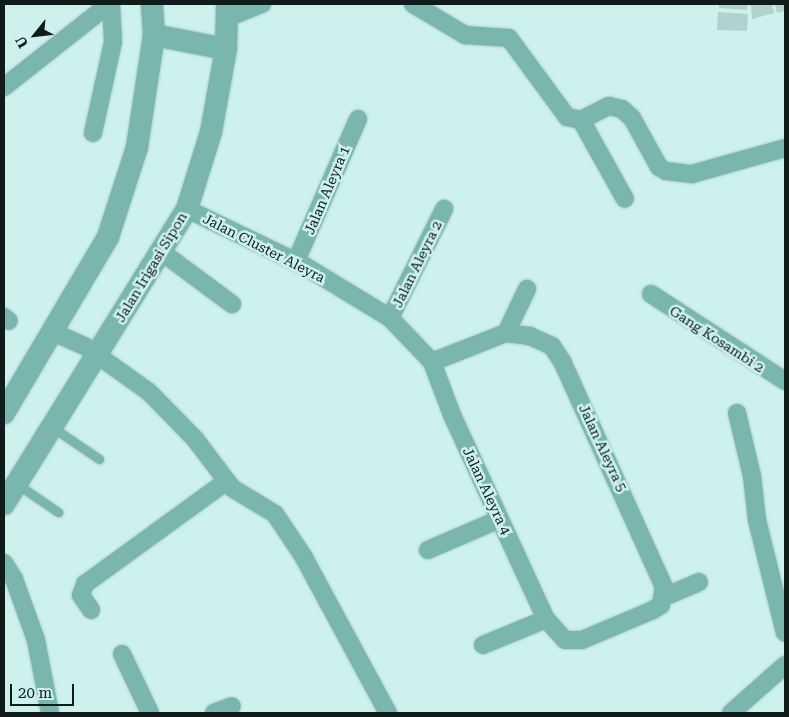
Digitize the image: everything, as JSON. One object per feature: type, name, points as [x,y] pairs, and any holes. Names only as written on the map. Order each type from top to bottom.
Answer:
[{"type":"street","points":[[4,87],[110,4]]},
{"type":"street","points":[[93,132],[113,42],[110,4]]},
{"type":"street","name":"Jalan Irigasi Sipon","points":[[4,504],[51,427],[78,344],[108,237],[137,146],[160,36],[152,4]]},
{"type":"street","points":[[227,11],[262,4]]},
{"type":"street","points":[[413,4],[465,35],[509,38],[534,67],[562,112],[581,120],[625,199]]},
{"type":"street","name":"Jalan Irigasi Sipon","points":[[4,413],[78,344],[162,253],[187,209],[211,132],[219,47],[227,11]]},
{"type":"street","points":[[160,36],[219,47]]},
{"type":"street","points":[[581,120],[609,106],[622,109],[632,118],[659,166],[676,174],[692,174],[785,148]]},
{"type":"street","name":"Jalan Aleyra 1","points":[[296,261],[358,119]]},
{"type":"street","name":"Jalan Cluster Aleyra","points":[[187,209],[296,261],[390,318],[432,362]]},
{"type":"street","name":"Jalan Aleyra 2","points":[[390,318],[444,209]]},
{"type":"street","points":[[162,253],[232,304]]},
{"type":"street","points":[[432,362],[506,333],[527,289]]},
{"type":"street","name":"Gang Kosambi 2","points":[[651,294],[785,381]]},
{"type":"street","name":"Jalan Aleyra 5","points":[[506,333],[530,336],[552,346],[563,363],[661,574],[664,597]]},
{"type":"street","points":[[78,344],[149,392],[195,439],[240,494],[264,505],[284,527],[388,713]]},
{"type":"street","name":"Jalan Aleyra 4","points":[[432,362],[500,519],[546,619],[565,640],[582,640],[653,610],[664,597],[699,582]]},
{"type":"street","points":[[737,413],[752,476],[757,520],[785,633]]},
{"type":"street","points":[[90,610],[81,595],[85,584],[227,480]]},
{"type":"street","points":[[428,550],[500,519]]},
{"type":"street","points":[[4,563],[14,579],[36,640],[50,713]]},
{"type":"street","points":[[483,645],[546,619]]},
{"type":"street","points":[[122,654],[150,713]]},
{"type":"street","points":[[733,713],[785,665]]},
{"type":"street","points":[[214,713],[232,706]]},
{"type":"lane","points":[[51,427],[99,459]]},
{"type":"lane","points":[[16,484],[58,512]]},
{"type":"building","points":[[719,4],[748,4],[747,10],[719,8]]},
{"type":"building","points":[[751,4],[772,4],[774,13],[752,19]]},
{"type":"building","points":[[775,4],[785,4],[785,11],[777,13]]},
{"type":"building","points":[[718,12],[748,14],[747,31],[717,30]]}]
